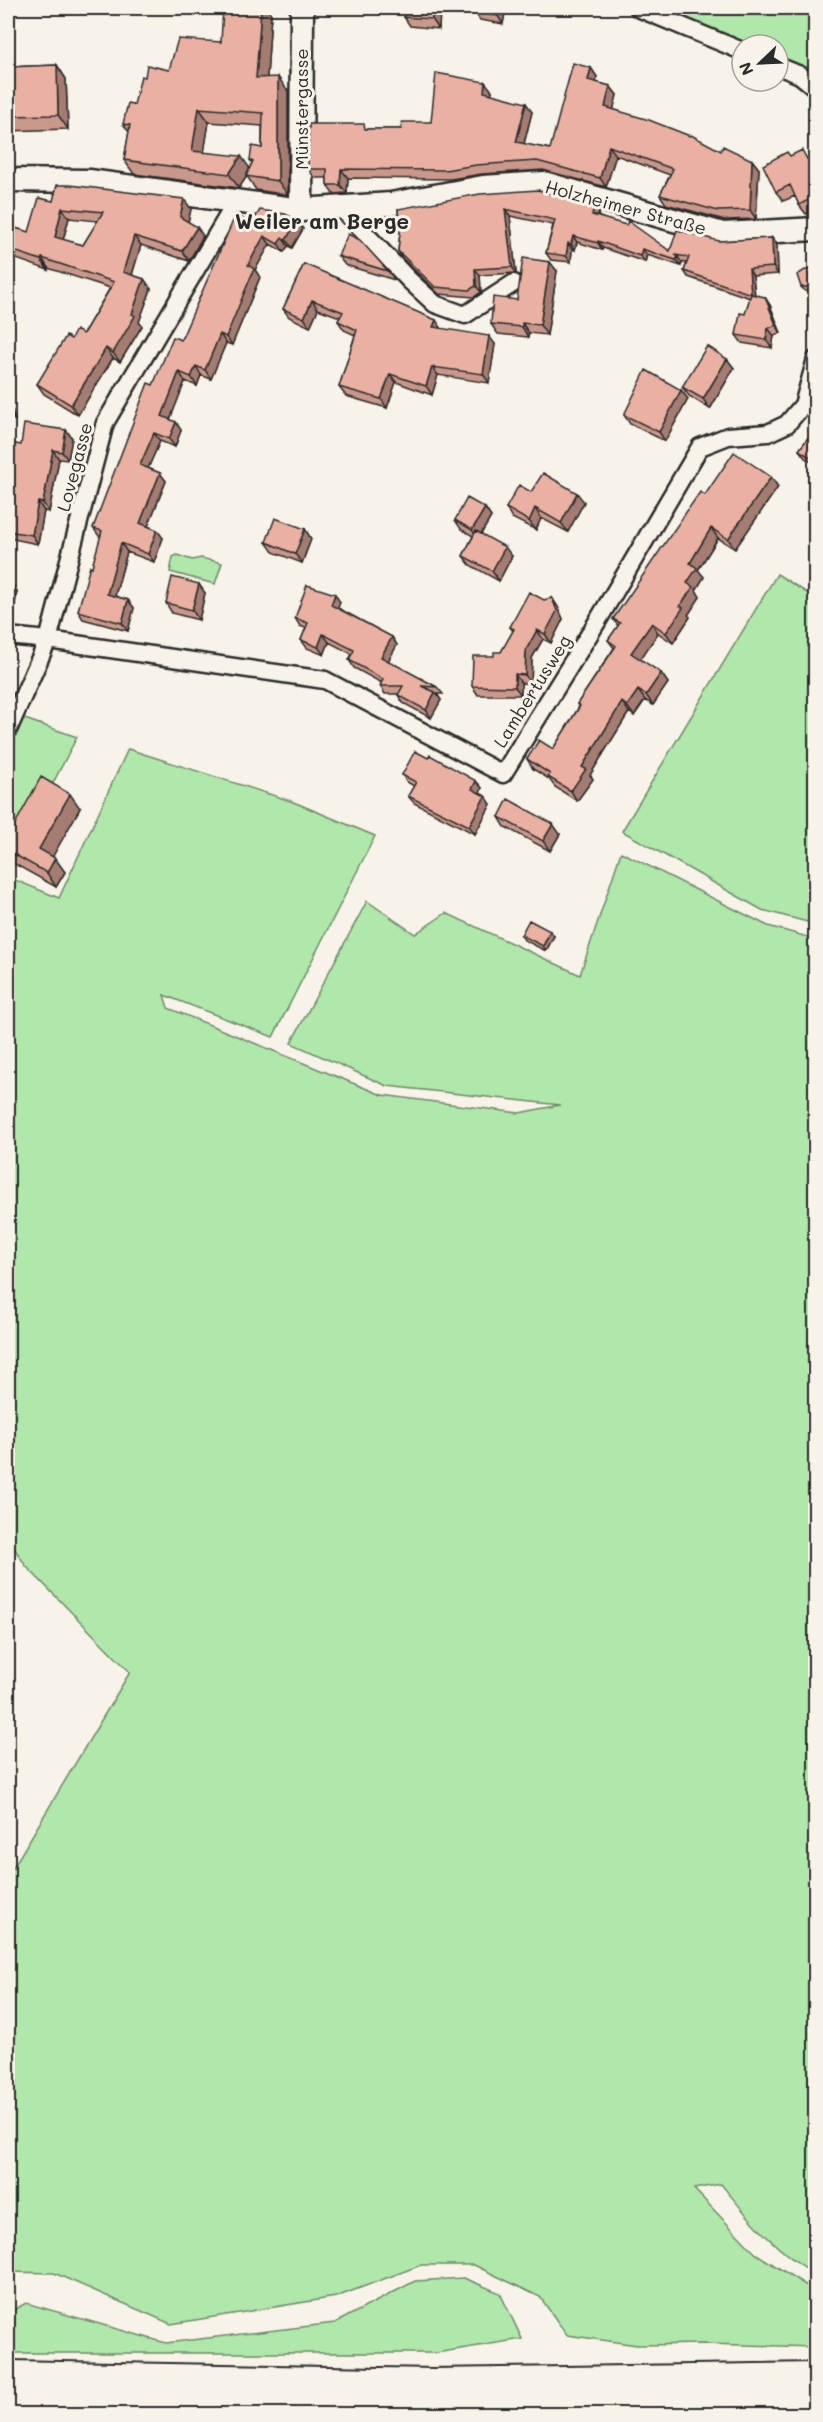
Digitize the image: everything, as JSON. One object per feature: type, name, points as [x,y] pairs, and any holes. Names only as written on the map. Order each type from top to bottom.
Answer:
[{"type":"highway","points":[[8,2376],[434,2384],[816,2379]]},
{"type":"highway","points":[[8,2405],[435,2413],[816,2407]]},
{"type":"main road","name":"Münstergasse","points":[[301,210],[302,8]]},
{"type":"main road","name":"Holzheimer Straße","points":[[8,180],[89,181],[301,210],[391,204],[483,187],[544,183],[723,234],[816,229]]},
{"type":"street","points":[[638,8],[730,46]]},
{"type":"street","points":[[790,71],[800,75],[816,88]]},
{"type":"street","name":"Lovegasse","points":[[8,730],[48,640],[105,423],[236,202]]},
{"type":"street","points":[[342,208],[409,280],[435,304],[465,315],[514,283]]},
{"type":"street","name":"Lambertusweg","points":[[48,640],[324,680],[502,774],[597,622],[700,447],[728,436],[768,433],[787,424],[803,405],[816,359]]},
{"type":"street","points":[[8,636],[48,640]]},
{"type":"green space","points":[[662,8],[815,8],[815,63],[805,68],[790,62],[790,33],[730,33],[730,36]]},
{"type":"green space","points":[[177,555],[192,560],[201,558],[222,563],[215,584],[170,572],[173,557]]},
{"type":"green space","points":[[777,574],[815,598],[815,924],[762,910],[622,831]]},
{"type":"green space","points":[[19,717],[77,737],[8,869],[8,740]]},
{"type":"green space","points":[[128,749],[291,801],[375,836],[273,1037],[164,995],[168,1008],[382,1095],[519,1113],[560,1105],[387,1086],[291,1043],[367,901],[415,934],[446,913],[580,975],[621,852],[768,926],[815,939],[815,2273],[775,2245],[721,2184],[694,2189],[755,2253],[815,2291],[815,2347],[637,2345],[567,2335],[540,2297],[474,2265],[421,2265],[336,2297],[171,2324],[54,2273],[8,2272],[8,1876],[130,1672],[26,1566],[8,1539],[8,877],[59,898]]},
{"type":"green space","points":[[464,2278],[500,2293],[522,2339],[436,2353],[8,2353],[8,2313],[26,2303],[166,2343],[335,2323],[415,2281]]},
{"type":"building","points":[[223,8],[261,8],[256,78],[278,77],[278,181],[246,176],[253,161],[250,160],[252,146],[262,148],[263,113],[199,108],[192,151],[241,156],[229,174],[124,160],[130,125],[123,124],[128,103],[134,105],[141,76],[145,77],[147,65],[169,70],[178,39],[221,42]]},
{"type":"building","points":[[404,8],[433,8],[432,19],[404,17]]},
{"type":"building","points":[[475,8],[500,8],[498,16],[474,12]]},
{"type":"building","points":[[573,63],[591,68],[588,80],[610,86],[605,107],[691,135],[721,151],[723,146],[752,160],[750,210],[718,211],[660,195],[673,169],[609,146],[600,178],[537,161],[476,165],[445,170],[341,169],[340,185],[327,185],[327,169],[308,169],[309,124],[364,124],[365,129],[401,129],[402,122],[431,122],[436,73],[485,82],[484,92],[526,103],[516,142],[550,149]]},
{"type":"building","points":[[57,65],[58,115],[8,116],[8,67]]},
{"type":"building","points":[[802,150],[807,159],[816,155],[816,196],[799,205],[790,185],[776,192],[763,165],[787,152],[790,156]]},
{"type":"building","points":[[57,185],[184,199],[180,217],[197,227],[182,251],[134,236],[123,272],[144,279],[132,314],[135,316],[113,353],[106,348],[71,405],[37,384],[66,336],[71,339],[76,330],[83,334],[114,282],[8,249],[8,226],[29,232],[39,198],[53,201]],"holes":[[[62,208],[103,212],[83,245],[55,237]]]},
{"type":"building","points":[[538,190],[594,206],[592,215],[626,225],[628,221],[670,251],[677,230],[719,241],[772,238],[773,267],[749,269],[751,294],[684,271],[689,257],[675,255],[678,257],[676,260],[642,249],[640,256],[598,241],[598,243],[573,236],[571,244],[568,243],[566,256],[546,253],[555,220],[505,209],[512,267],[475,269],[476,286],[469,290],[435,287],[398,251],[400,233],[398,209],[480,194]]},
{"type":"building","points":[[260,210],[285,214],[297,220],[286,240],[282,237],[278,244],[264,236],[248,265],[254,269],[226,337],[220,334],[205,370],[196,366],[191,377],[179,372],[162,416],[176,422],[169,439],[154,433],[140,465],[160,473],[140,523],[157,530],[148,554],[121,543],[107,594],[128,600],[122,623],[78,611],[102,531],[93,528],[148,383],[153,385],[173,337],[181,340],[236,214],[251,224]]},
{"type":"building","points":[[348,234],[360,240],[388,271],[338,256]]},
{"type":"building","points":[[523,258],[550,262],[540,325],[522,323],[522,327],[491,324],[493,297],[517,300]]},
{"type":"building","points":[[304,264],[436,320],[433,327],[489,336],[483,374],[432,367],[426,386],[390,374],[381,399],[339,387],[357,330],[338,321],[343,312],[312,300],[304,318],[283,309]]},
{"type":"building","points":[[805,270],[811,271],[816,279],[812,287],[801,287],[797,275]]},
{"type":"building","points":[[751,294],[765,297],[776,325],[768,328],[766,340],[736,335],[740,313],[745,314]]},
{"type":"building","points":[[707,346],[727,359],[703,399],[682,387]]},
{"type":"building","points":[[646,370],[681,390],[659,432],[624,415]]},
{"type":"building","points":[[24,424],[66,430],[62,452],[53,450],[43,503],[38,502],[32,535],[8,531],[8,443],[21,445]]},
{"type":"building","points":[[816,427],[816,461],[799,450]]},
{"type":"building","points":[[734,452],[771,477],[728,539],[711,528],[690,563],[697,568],[687,583],[693,587],[680,606],[683,608],[666,633],[652,623],[631,653],[661,673],[646,695],[638,690],[627,706],[622,702],[582,767],[586,769],[571,791],[548,777],[550,774],[527,759],[539,740],[553,749],[580,706],[577,704],[616,646],[608,640],[620,623],[613,619],[700,492],[705,495]]},
{"type":"building","points":[[543,473],[577,493],[561,523],[535,508],[529,521],[506,508],[519,485],[531,492]]},
{"type":"building","points":[[467,498],[485,508],[472,530],[455,520]]},
{"type":"building","points":[[275,518],[305,529],[295,554],[266,542]]},
{"type":"building","points":[[476,531],[505,547],[492,571],[463,556]]},
{"type":"building","points":[[172,577],[199,584],[192,610],[166,603]]},
{"type":"building","points":[[307,585],[335,594],[331,605],[392,637],[381,657],[437,687],[421,686],[435,692],[426,710],[398,695],[403,686],[380,686],[383,679],[349,660],[354,650],[323,634],[318,647],[301,640],[308,623],[295,618]]},
{"type":"building","points":[[529,592],[544,600],[552,598],[557,611],[545,634],[537,630],[526,650],[525,675],[515,674],[515,687],[472,686],[473,656],[494,656],[494,652],[501,652],[514,629],[510,627]]},
{"type":"building","points":[[415,751],[428,758],[430,755],[476,781],[472,789],[485,796],[469,826],[408,796],[416,782],[402,775]]},
{"type":"building","points":[[41,777],[70,794],[39,849],[55,858],[47,873],[8,851],[8,837]]},
{"type":"building","points":[[508,799],[553,824],[543,841],[499,817]]},
{"type":"building","points":[[529,920],[550,931],[543,946],[521,935]]},
{"type":"district","name":"Weiler am Berge","points":[[322,220]]}]
